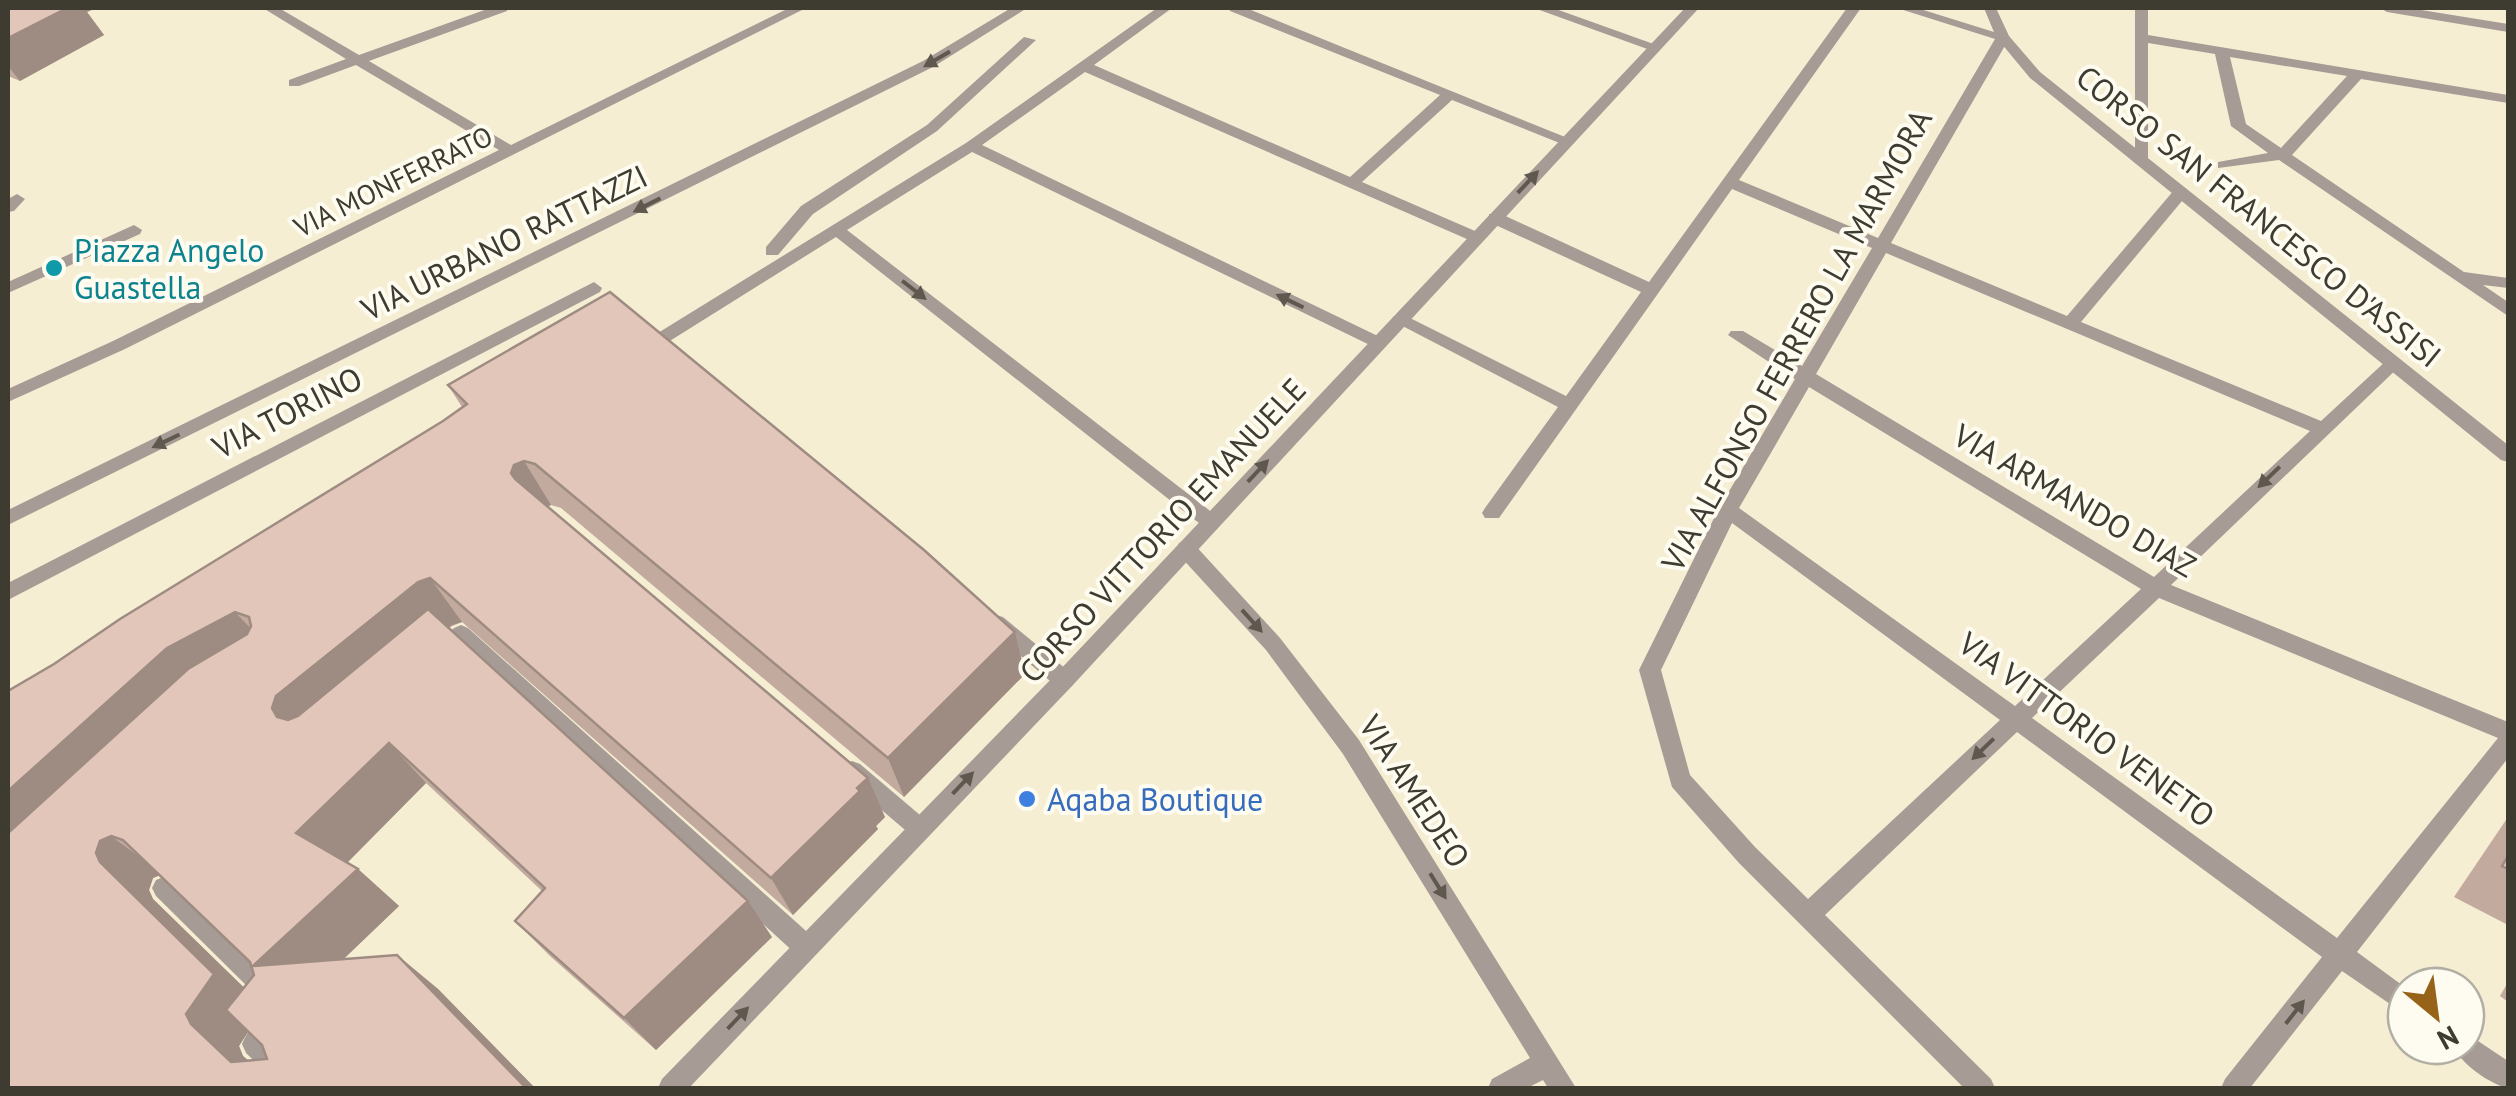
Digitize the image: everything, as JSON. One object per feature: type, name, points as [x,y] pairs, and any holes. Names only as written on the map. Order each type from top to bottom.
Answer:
[{"type":"street","points":[[294,83],[502,8]]},
{"type":"street","name":"VIA MONFERRATO","points":[[8,396],[119,345],[799,8]]},
{"type":"street","name":"VIA URBANO RATTAZZI","points":[[8,518],[928,64],[1020,8]]},
{"type":"street","points":[[658,340],[971,146],[1165,8]]},
{"type":"street","points":[[1236,8],[1567,141]]},
{"type":"street","points":[[1541,8],[1655,46]]},
{"type":"street","name":"CORSO VITTORIO EMANUELE","points":[[671,1088],[1064,680],[1692,8]]},
{"type":"street","points":[[1492,513],[1854,8]]},
{"type":"street","points":[[1904,8],[2003,37]]},
{"type":"street","name":"CORSO SAN FRANCESCO D'ASSISI","points":[[1990,8],[2003,37],[2035,74],[2508,454]]},
{"type":"street","points":[[2140,160],[2141,8]]},
{"type":"street","points":[[2387,8],[2508,28]]},
{"type":"street","points":[[278,9],[511,150]]},
{"type":"street","name":"VIA ALFONSO FERRERO LA MARMORA","points":[[1982,1088],[1748,855],[1680,780],[1650,670],[1728,510],[2003,37]]},
{"type":"street","points":[[2142,38],[2508,100]]},
{"type":"street","points":[[772,251],[807,210],[932,128],[1030,40]]},
{"type":"street","points":[[2221,51],[2239,126],[2508,310]]},
{"type":"street","points":[[1084,66],[1476,238]]},
{"type":"street","points":[[2223,166],[2284,155],[2357,74]]},
{"type":"street","points":[[1351,184],[1450,94]]},
{"type":"street","points":[[971,146],[1378,343]]},
{"type":"street","points":[[1727,181],[2320,428]]},
{"type":"street","points":[[2070,324],[2182,192]]},
{"type":"street","points":[[1495,218],[1652,290]]},
{"type":"street","points":[[8,288],[134,230]]},
{"type":"street","points":[[837,230],[1211,522]]},
{"type":"street","points":[[2460,276],[2508,283]]},
{"type":"street","name":"VIA TORINO","points":[[8,592],[594,288]]},
{"type":"street","points":[[1400,320],[1569,405]]},
{"type":"street","name":"VIA ARMANDO DIAZ","points":[[1738,335],[2154,587],[2508,732]]},
{"type":"street","points":[[1809,914],[2320,428],[2393,364]]},
{"type":"street","name":"VIA VITTORIO VENETO","points":[[1728,510],[2386,989]]},
{"type":"street","name":"VIA AMEDEO","points":[[1186,548],[1273,644],[1351,747],[1563,1088]]},
{"type":"street","points":[[973,603],[1064,680]]},
{"type":"street","points":[[416,672],[460,634],[806,947]]},
{"type":"street","points":[[2234,1088],[2508,742]]},
{"type":"street","points":[[831,753],[920,828]]},
{"type":"street","points":[[164,888],[286,1006],[255,1044],[300,1088]]},
{"type":"street","points":[[2486,1061],[2508,1077]]},
{"type":"street","points":[[1501,1088],[1548,1064]]},
{"type":"building","points":[[8,8],[67,8],[8,38]]},
{"type":"building","points":[[610,292],[924,550],[1015,632],[888,758],[535,464],[524,461],[514,465],[511,473],[515,479],[868,778],[857,788],[860,791],[771,878],[430,578],[418,582],[276,696],[272,708],[277,717],[288,720],[298,716],[428,609],[748,901],[624,1018],[515,921],[545,888],[389,743],[296,833],[358,869],[253,966],[397,955],[526,1088],[8,1088],[8,833],[188,669],[247,634],[251,626],[249,617],[235,612],[167,648],[8,791],[8,691],[467,404],[448,385]],"holes":[[[111,836],[123,840],[250,962],[254,975],[226,1010],[262,1045],[267,1059],[231,1062],[191,1024],[186,1014],[214,974],[100,862],[96,853],[100,841]]]},
{"type":"place","name":"Piazza Angelo Guastella","points":[[54,268]]},
{"type":"place","name":"Aqaba Boutique","points":[[1027,799]]}]
